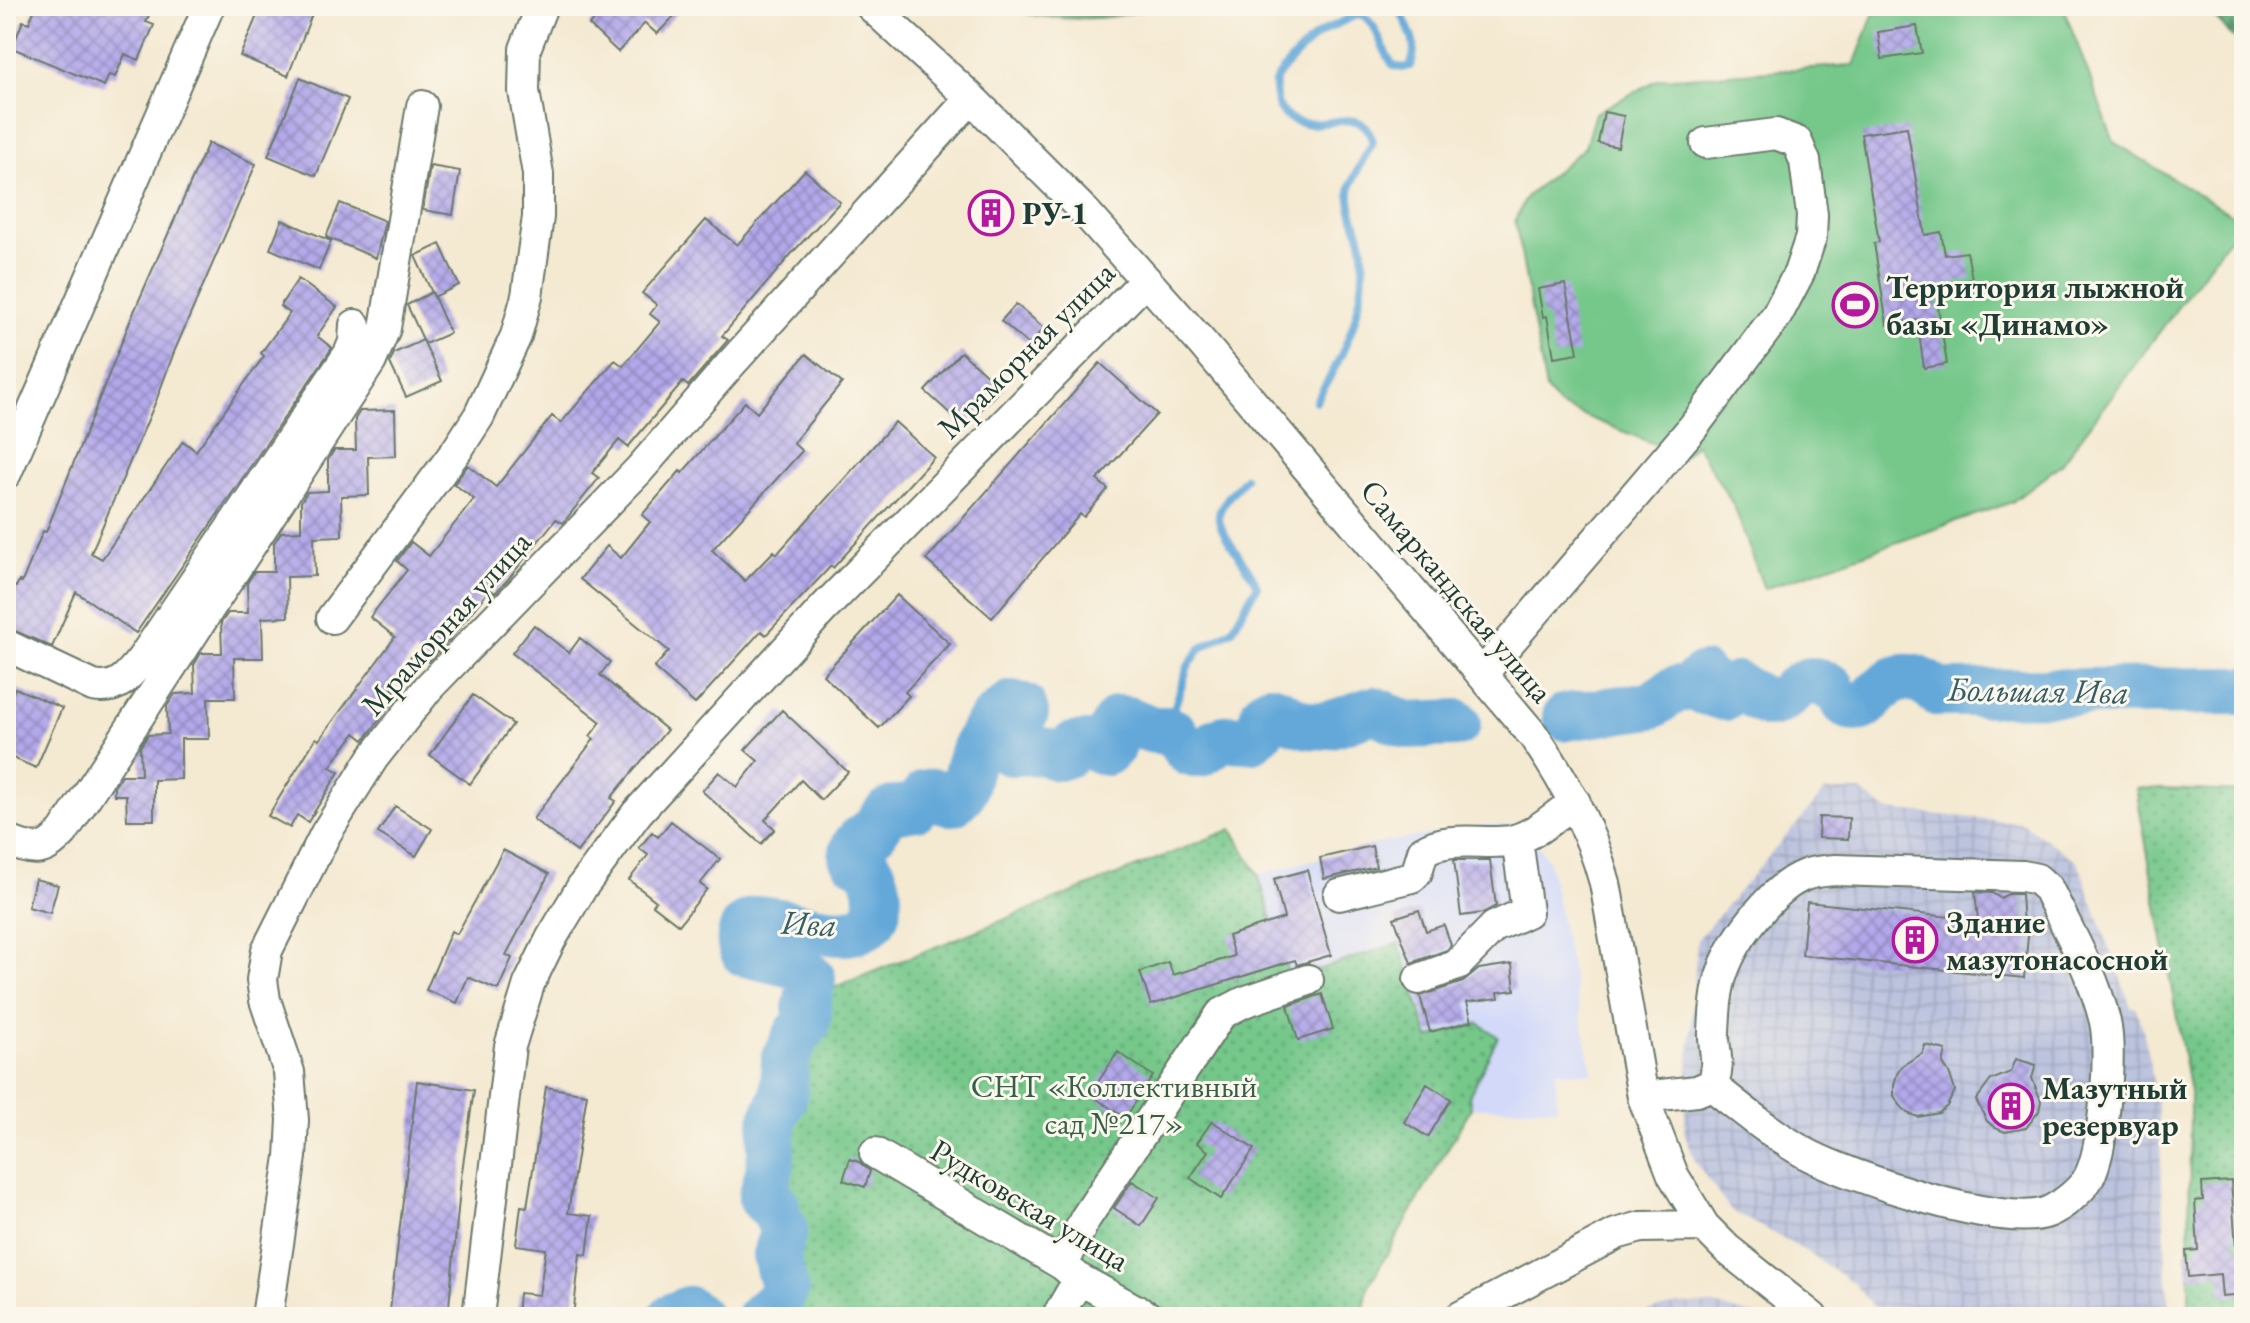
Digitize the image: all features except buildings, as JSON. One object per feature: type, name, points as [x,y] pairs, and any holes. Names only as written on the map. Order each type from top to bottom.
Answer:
[{"type":"street","points":[[6,473],[209,6]]},
{"type":"street","points":[[332,618],[457,450],[479,416],[516,336],[527,296],[538,217],[538,174],[524,91],[525,49],[542,6]]},
{"type":"street","name":"Самаркандская улица","points":[[871,6],[971,98],[1077,204],[1146,280],[1533,735],[1575,802],[1588,829],[1605,883],[1643,1097],[1673,1175],[1704,1226],[1727,1249],[1812,1317]]},
{"type":"street","name":"Мраморная улица","points":[[267,1317],[291,1157],[293,1120],[289,1072],[265,1000],[262,980],[267,950],[326,833],[373,758],[429,687],[640,469],[971,98]]},
{"type":"street","points":[[6,840],[41,850],[63,832],[371,361],[385,328],[422,106]]},
{"type":"street","points":[[1483,673],[1694,426],[1777,315],[1799,273],[1811,237],[1812,215],[1805,161],[1797,142],[1776,134],[1706,143]]},
{"type":"street","name":"Мраморная улица","points":[[478,1317],[510,1046],[529,984],[582,887],[637,813],[823,609],[1146,280]]},
{"type":"street","points":[[6,645],[93,686],[109,687],[125,679],[142,659],[349,354],[354,342],[355,325]]},
{"type":"street","points":[[1339,895],[1412,877],[1417,872],[1423,851],[1429,847],[1517,839],[1575,802]]},
{"type":"street","points":[[1419,979],[1457,965],[1494,927],[1527,912],[1517,839]]},
{"type":"street","points":[[1643,1097],[1697,1091],[1711,1085],[1717,1073],[1714,1036],[1719,985],[1731,953],[1759,913],[1784,888],[1805,875],[1836,870],[2023,876],[2043,883],[2087,967],[2105,1023],[2108,1046],[2099,1143],[2088,1178],[2078,1190],[2048,1212],[2029,1216],[1978,1211],[1887,1186],[1834,1167],[1774,1134],[1711,1085]]},
{"type":"street","points":[[1057,1317],[1085,1219],[1221,1014],[1235,1005],[1308,980]]},
{"type":"street","name":"Рудковская улица","points":[[875,1153],[1148,1317]]},
{"type":"street","points":[[1460,1317],[1616,1234],[1641,1227],[1704,1226]]},
{"type":"shaded area","points":[[1825,791],[1861,791],[1887,810],[2021,822],[2078,862],[2131,1007],[2135,1007],[2143,1029],[2158,1109],[2169,1317],[1882,1317],[1853,1283],[1805,1251],[1730,1210],[1696,1163],[1684,1132],[1697,940]]},
{"type":"shaded area","points":[[1483,825],[1522,825],[1532,844],[1540,847],[1549,862],[1593,1074],[1556,1071],[1557,1108],[1471,1108],[1469,1096],[1479,1024],[1429,1039],[1290,979],[1258,874],[1380,843]]},
{"type":"shaded area","points":[[1678,1304],[1714,1305],[1762,1317],[1627,1317]]},
{"type":"green space","points":[[1004,6],[1152,6],[1099,18],[1056,18],[1018,12]]},
{"type":"green space","name":"Территория лыжной базы «Динамо»","points":[[1939,6],[2063,6],[2114,142],[2242,221],[2061,464],[2012,502],[1764,589],[1734,506],[1696,444],[1684,456],[1560,406],[1546,390],[1515,220],[1527,196],[1585,147],[1595,113],[1659,79],[1854,65],[1874,13]]},
{"type":"green space","points":[[2204,6],[2244,6],[2244,49]]},
{"type":"green space","points":[[2136,788],[2244,792],[2244,1317],[2189,1317],[2190,1092]]},
{"type":"green space","name":"СНТ «Коллективный сад №217»","points":[[1232,829],[1258,874],[1290,979],[1399,943],[1429,1038],[1479,1023],[1498,1037],[1469,1096],[1471,1108],[1368,1287],[1363,1317],[759,1317],[815,995]]},
{"type":"waterway","points":[[1316,401],[1336,366],[1357,311],[1363,251],[1350,192],[1373,141],[1359,122],[1306,123],[1291,119],[1278,106],[1275,83],[1286,66],[1315,37],[1359,14],[1371,22],[1394,66],[1410,66],[1413,43],[1398,6]]},
{"type":"waterway","points":[[1159,730],[1171,718],[1188,666],[1201,648],[1232,630],[1257,586],[1219,522],[1223,504],[1245,478]]},
{"type":"waterway","name":"Большая Ива","points":[[1566,717],[1652,705],[1703,676],[1707,682],[1703,691],[1724,697],[1729,688],[1736,685],[1769,704],[1811,681],[1831,687]]},
{"type":"waterway","name":"Большая Ива","points":[[1845,703],[1854,708],[1861,707],[1889,683],[1910,678],[1939,693],[2244,691]]},
{"type":"waterway","name":"Ива","points":[[760,1317],[785,1290],[776,1256],[784,1229],[777,1216],[776,1205],[762,1198],[770,1168],[773,1119],[784,1096],[785,1059],[798,1033],[806,1025],[812,979],[800,966],[745,953],[741,938],[748,924],[758,920],[771,921],[847,932],[862,928],[873,918],[878,895],[867,865],[852,856],[857,843],[875,830],[888,812],[916,807],[927,793],[932,792],[953,802],[963,792],[973,754],[983,732],[1012,704],[1023,707],[1025,713],[1008,735],[1010,752],[1043,751],[1058,757],[1067,754],[1073,746],[1088,745],[1106,752],[1113,745],[1112,731],[1119,719],[1150,729],[1171,731],[1187,751],[1194,754],[1225,739],[1252,739],[1260,731],[1264,713],[1270,708],[1295,720],[1318,726],[1374,710],[1407,725],[1457,723]]},
{"type":"waterway","name":"Ива","points":[[672,1317],[688,1310],[698,1317]]},
{"type":"place","name":"РУ-1","points":[[991,213]]},
{"type":"place","name":"Территория лыжной базы «Динамо»","points":[[1855,305]]},
{"type":"place","name":"Здание мазутонасосной","points":[[1915,940]]},
{"type":"place","name":"Мазутный резервуар","points":[[2011,1106]]}]
